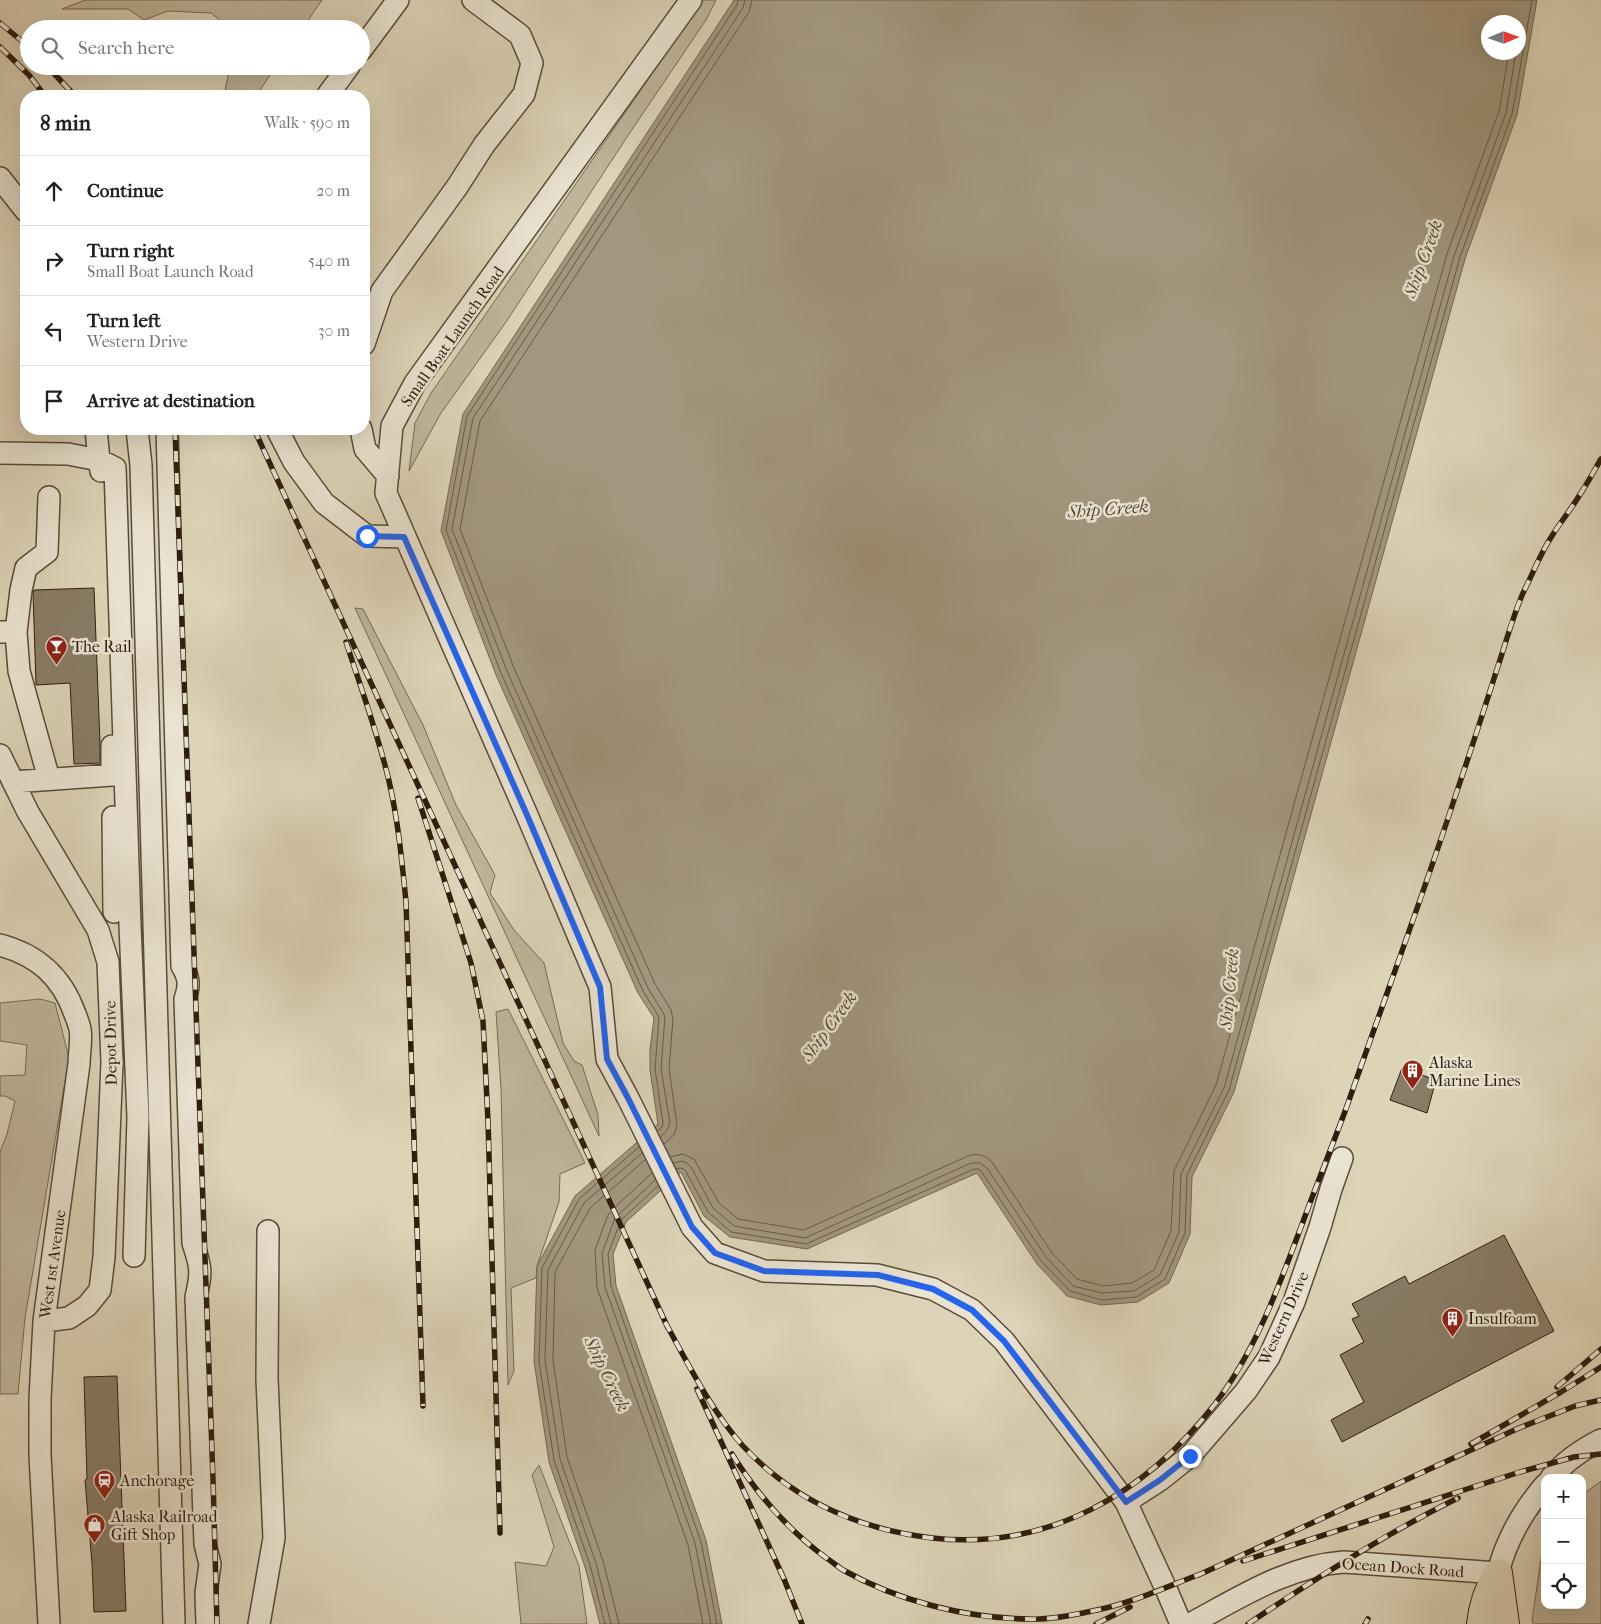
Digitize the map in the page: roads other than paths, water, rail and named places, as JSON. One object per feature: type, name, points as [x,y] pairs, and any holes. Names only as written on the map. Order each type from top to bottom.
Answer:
[{"type":"main road","points":[[1481,1624],[1483,1608],[1490,1587],[1498,1573]]},
{"type":"main road","points":[[1498,1573],[1505,1624]]},
{"type":"street","points":[[370,38],[398,0]]},
{"type":"street","points":[[370,326],[382,291],[457,187],[484,145],[524,94],[532,63],[520,34],[473,0]]},
{"type":"street","name":"Small Boat Launch Road","points":[[691,0],[415,383],[392,426],[386,493],[600,987],[607,1059],[692,1227],[715,1253],[764,1271],[878,1275],[933,1289],[972,1310],[1004,1341],[1126,1502]]},
{"type":"street","points":[[331,90],[342,75]]},
{"type":"street","points":[[0,178],[20,203]]},
{"type":"street","points":[[97,435],[102,475],[112,724],[114,912]]},
{"type":"street","points":[[138,435],[141,475],[174,1624]]},
{"type":"street","points":[[167,435],[182,966],[188,976],[188,990],[185,999],[193,1243],[200,1265],[200,1280],[196,1297],[205,1544],[210,1564],[206,1593],[207,1624]]},
{"type":"street","points":[[280,435],[294,462],[324,503],[367,536],[404,537]]},
{"type":"street","points":[[362,435],[365,449],[388,476]]},
{"type":"street","points":[[0,453],[68,454],[99,460],[115,468],[138,1117],[134,1256]]},
{"type":"street","points":[[49,497],[47,552],[26,568],[8,632],[49,780]]},
{"type":"street","name":"Depot Drive","points":[[0,755],[28,812],[98,930],[108,962],[112,1062],[104,1258],[100,1290],[87,1306],[69,1318],[44,1321]]},
{"type":"street","points":[[13,782],[112,774]]},
{"type":"street","name":"West 1st Avenue","points":[[0,945],[15,949],[40,963],[62,984],[80,1029],[79,1064],[44,1321],[40,1399],[40,1455],[49,1624]]},
{"type":"street","name":"Western Drive","points":[[1126,1502],[1160,1480],[1190,1456],[1246,1391],[1269,1357],[1294,1302],[1342,1158]]},
{"type":"street","points":[[259,1624],[274,1538],[267,1379],[268,1231]]},
{"type":"street","points":[[1554,1474],[1586,1448],[1601,1440]]},
{"type":"street","points":[[1498,1573],[1508,1543],[1521,1518],[1541,1490]]},
{"type":"street","points":[[1126,1502],[1181,1624]]},
{"type":"street","name":"Ocean Dock Road","points":[[1190,1624],[1281,1576],[1327,1563],[1344,1562],[1498,1573]]},
{"type":"water","name":"Ship Creek","points":[[734,0],[1537,0],[1517,115],[1465,259],[1234,1092],[1192,1177],[1190,1234],[1169,1283],[1138,1302],[1101,1305],[1067,1296],[1037,1264],[977,1173],[807,1249],[730,1237],[704,1216],[681,1172],[626,1222],[613,1254],[616,1286],[706,1540],[722,1624],[600,1624],[585,1567],[549,1462],[534,1361],[537,1266],[575,1196],[658,1124],[650,1070],[650,1049],[654,1018],[638,993],[496,675],[441,531],[463,414]]},
{"type":"railway","points":[[0,23],[20,40]]},
{"type":"railway","points":[[0,47],[20,66]]},
{"type":"railway","points":[[29,75],[40,90]]},
{"type":"railway","points":[[55,75],[69,90]]},
{"type":"railway","points":[[175,435],[217,1624]]},
{"type":"railway","points":[[257,435],[668,1328]]},
{"type":"railway","points":[[665,1322],[721,1418],[743,1446],[763,1465],[806,1497],[829,1509],[878,1528],[932,1538],[975,1540],[1015,1535],[1054,1525],[1091,1510],[1125,1489],[1158,1465],[1188,1436],[1215,1404],[1243,1361],[1266,1315],[1342,1120],[1402,952],[1519,602],[1546,545],[1601,459]]},
{"type":"railway","points":[[346,642],[385,763],[397,826],[406,902],[423,1406]]},
{"type":"railway","points":[[418,798],[471,963],[483,1021],[488,1121],[500,1533]]},
{"type":"railway","points":[[1557,1387],[1601,1349]]},
{"type":"railway","points":[[1471,1444],[1601,1367]]},
{"type":"railway","points":[[697,1389],[784,1579],[802,1624]]},
{"type":"railway","points":[[732,1454],[762,1497],[785,1523],[811,1546],[843,1570],[886,1591],[932,1606],[1004,1618],[1043,1619],[1069,1616],[1134,1600],[1203,1573],[1519,1428],[1575,1406],[1601,1400]]},
{"type":"railway","points":[[1243,1561],[1520,1472],[1574,1457],[1601,1454]]},
{"type":"railway","points":[[1248,1624],[1351,1557],[1404,1526],[1458,1498]]},
{"type":"railway","points":[[1096,1624],[1130,1607]]},
{"type":"railway","points":[[1365,1624],[1368,1619]]},
{"type":"place","name":"The Rail","points":[[56,665]]},
{"type":"place","name":"Alaska Marine Lines","points":[[1413,1090]]},
{"type":"place","name":"Insulfoam","points":[[1452,1337]]},
{"type":"place","name":"Anchorage","points":[[104,1499]]},
{"type":"place","name":"Alaska Railroad Gift Shop","points":[[95,1544]]}]
